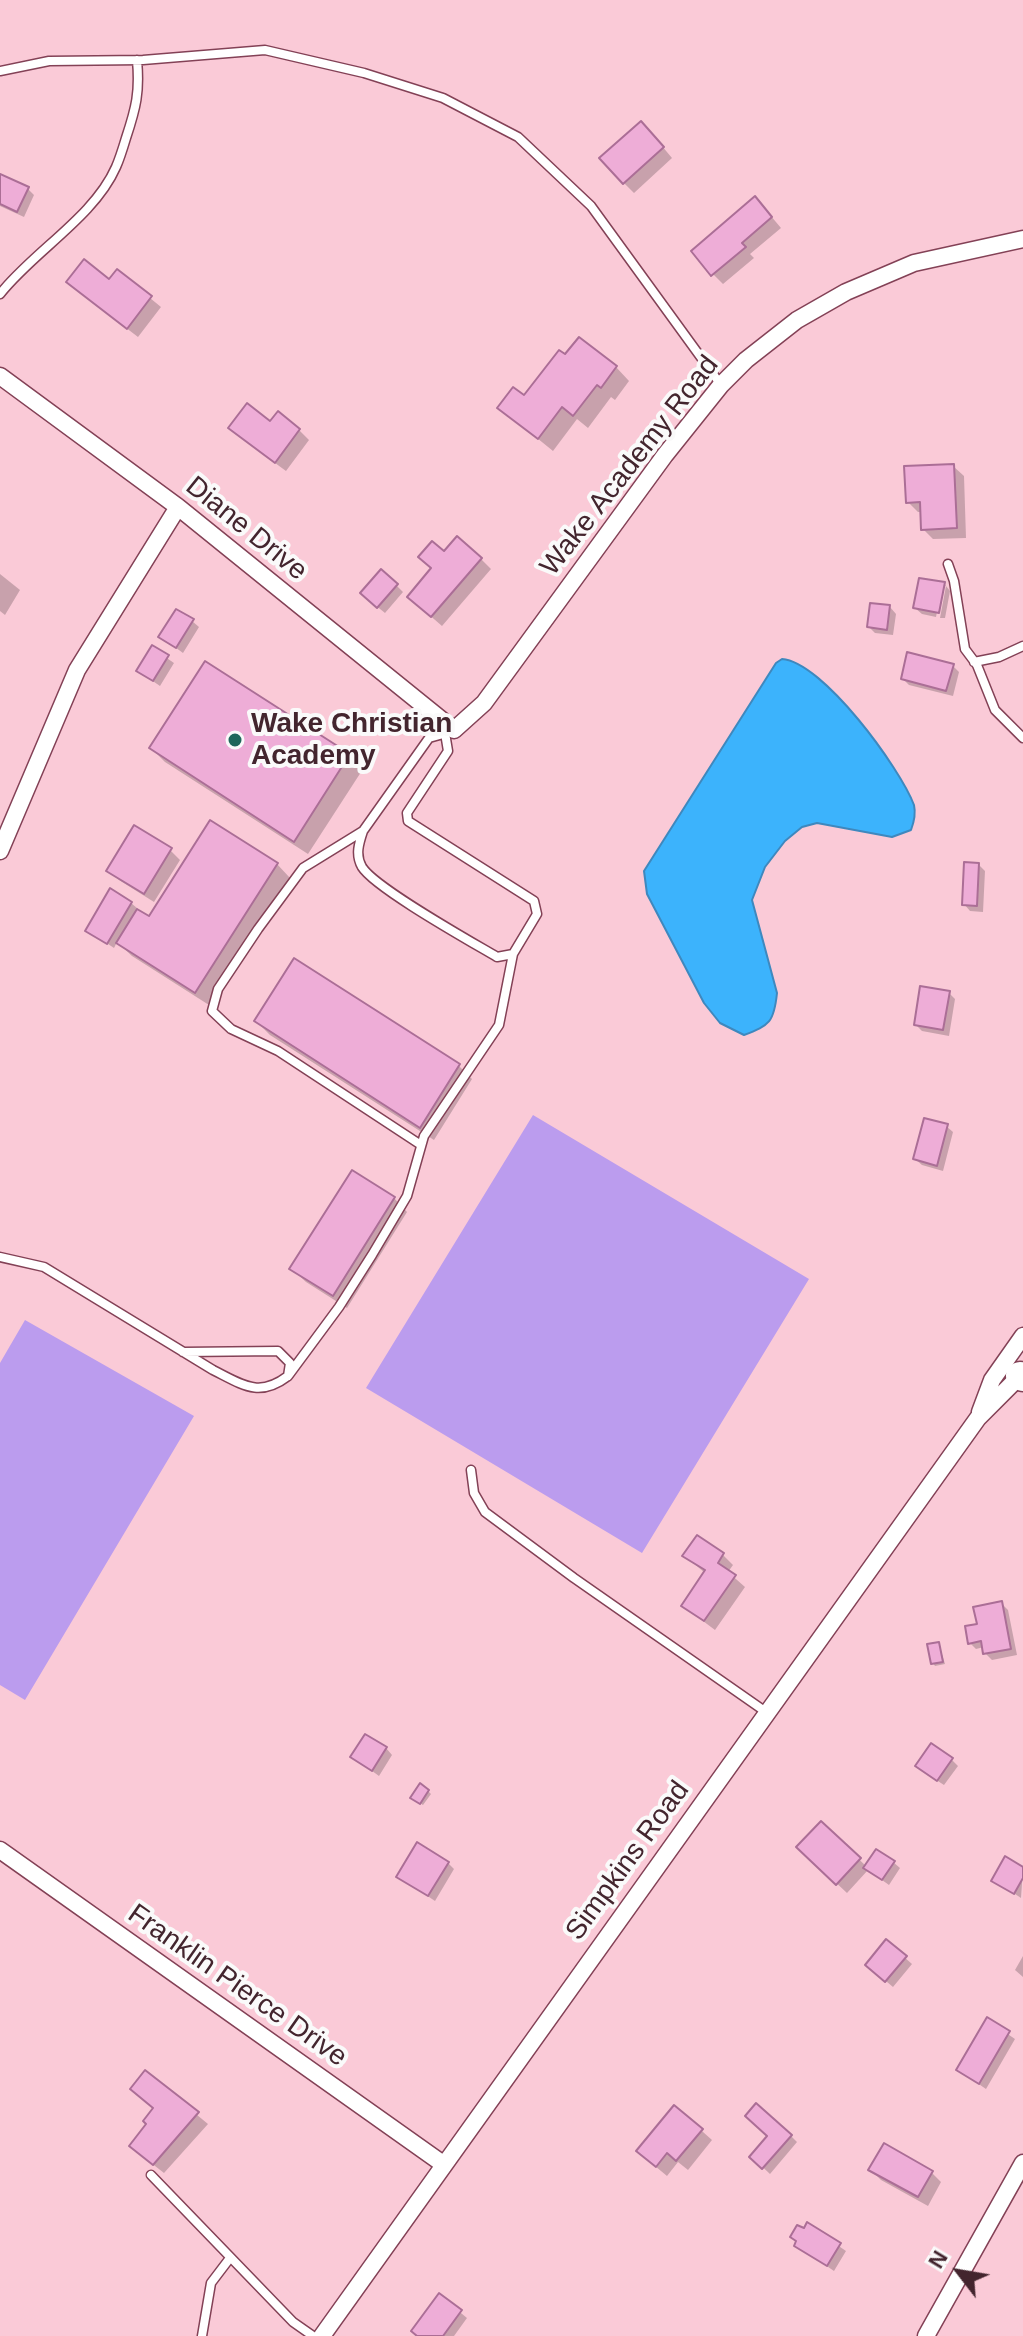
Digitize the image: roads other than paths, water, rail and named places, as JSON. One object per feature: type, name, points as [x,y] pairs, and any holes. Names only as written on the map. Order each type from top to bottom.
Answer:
[{"type":"street","name":"Wake Academy Road","points":[[450,732],[484,703],[665,455],[721,385],[746,360],[797,320],[846,292],[914,263],[1023,239]]},
{"type":"street","name":"Diane Drive","points":[[0,376],[178,507],[450,732]]},
{"type":"street","points":[[0,851],[77,670],[178,507]]},
{"type":"street","name":"Simpkins Road","points":[[978,1418],[992,1380],[1023,1336]]},
{"type":"street","name":"Simpkins Road","points":[[322,2336],[978,1418],[1022,1375]]},
{"type":"street","name":"Franklin Pierce Drive","points":[[0,1850],[443,2164]]},
{"type":"street","points":[[926,2336],[1023,2163]]},
{"type":"lane","points":[[0,71],[49,61],[137,60],[265,50],[364,73],[443,98],[518,137],[591,206],[721,385]]},
{"type":"lane","points":[[0,294],[89,207],[116,168],[138,103],[137,60]]},
{"type":"lane","points":[[948,564],[954,581],[965,649],[995,710],[1023,738]]},
{"type":"lane","points":[[974,662],[999,657],[1023,646]]},
{"type":"lane","points":[[0,1257],[44,1267],[226,1377],[259,1389],[275,1385],[288,1376],[339,1307],[407,1196],[424,1136],[499,1025],[513,954],[537,914],[534,901],[408,821],[407,813],[448,751],[450,732],[429,738],[363,831],[357,850],[362,867],[381,884],[497,957],[513,954]]},
{"type":"lane","points":[[363,831],[303,868],[218,989],[212,1011],[231,1029],[278,1051],[421,1145]]},
{"type":"lane","points":[[183,1352],[278,1351],[290,1363],[288,1376]]},
{"type":"lane","points":[[471,1470],[474,1493],[485,1512],[766,1712]]},
{"type":"lane","points":[[151,2175],[293,2322],[313,2336]]},
{"type":"lane","points":[[202,2336],[211,2283],[230,2258]]},
{"type":"water","points":[[782,659],[799,665],[818,678],[858,719],[906,788],[915,815],[911,830],[892,837],[817,823],[802,827],[785,841],[765,867],[752,900],[777,993],[774,1010],[765,1025],[744,1035],[720,1023],[704,1003],[647,894],[644,871],[776,663]]},
{"type":"place","name":"Wake Christian Academy","points":[[235,740]]}]
